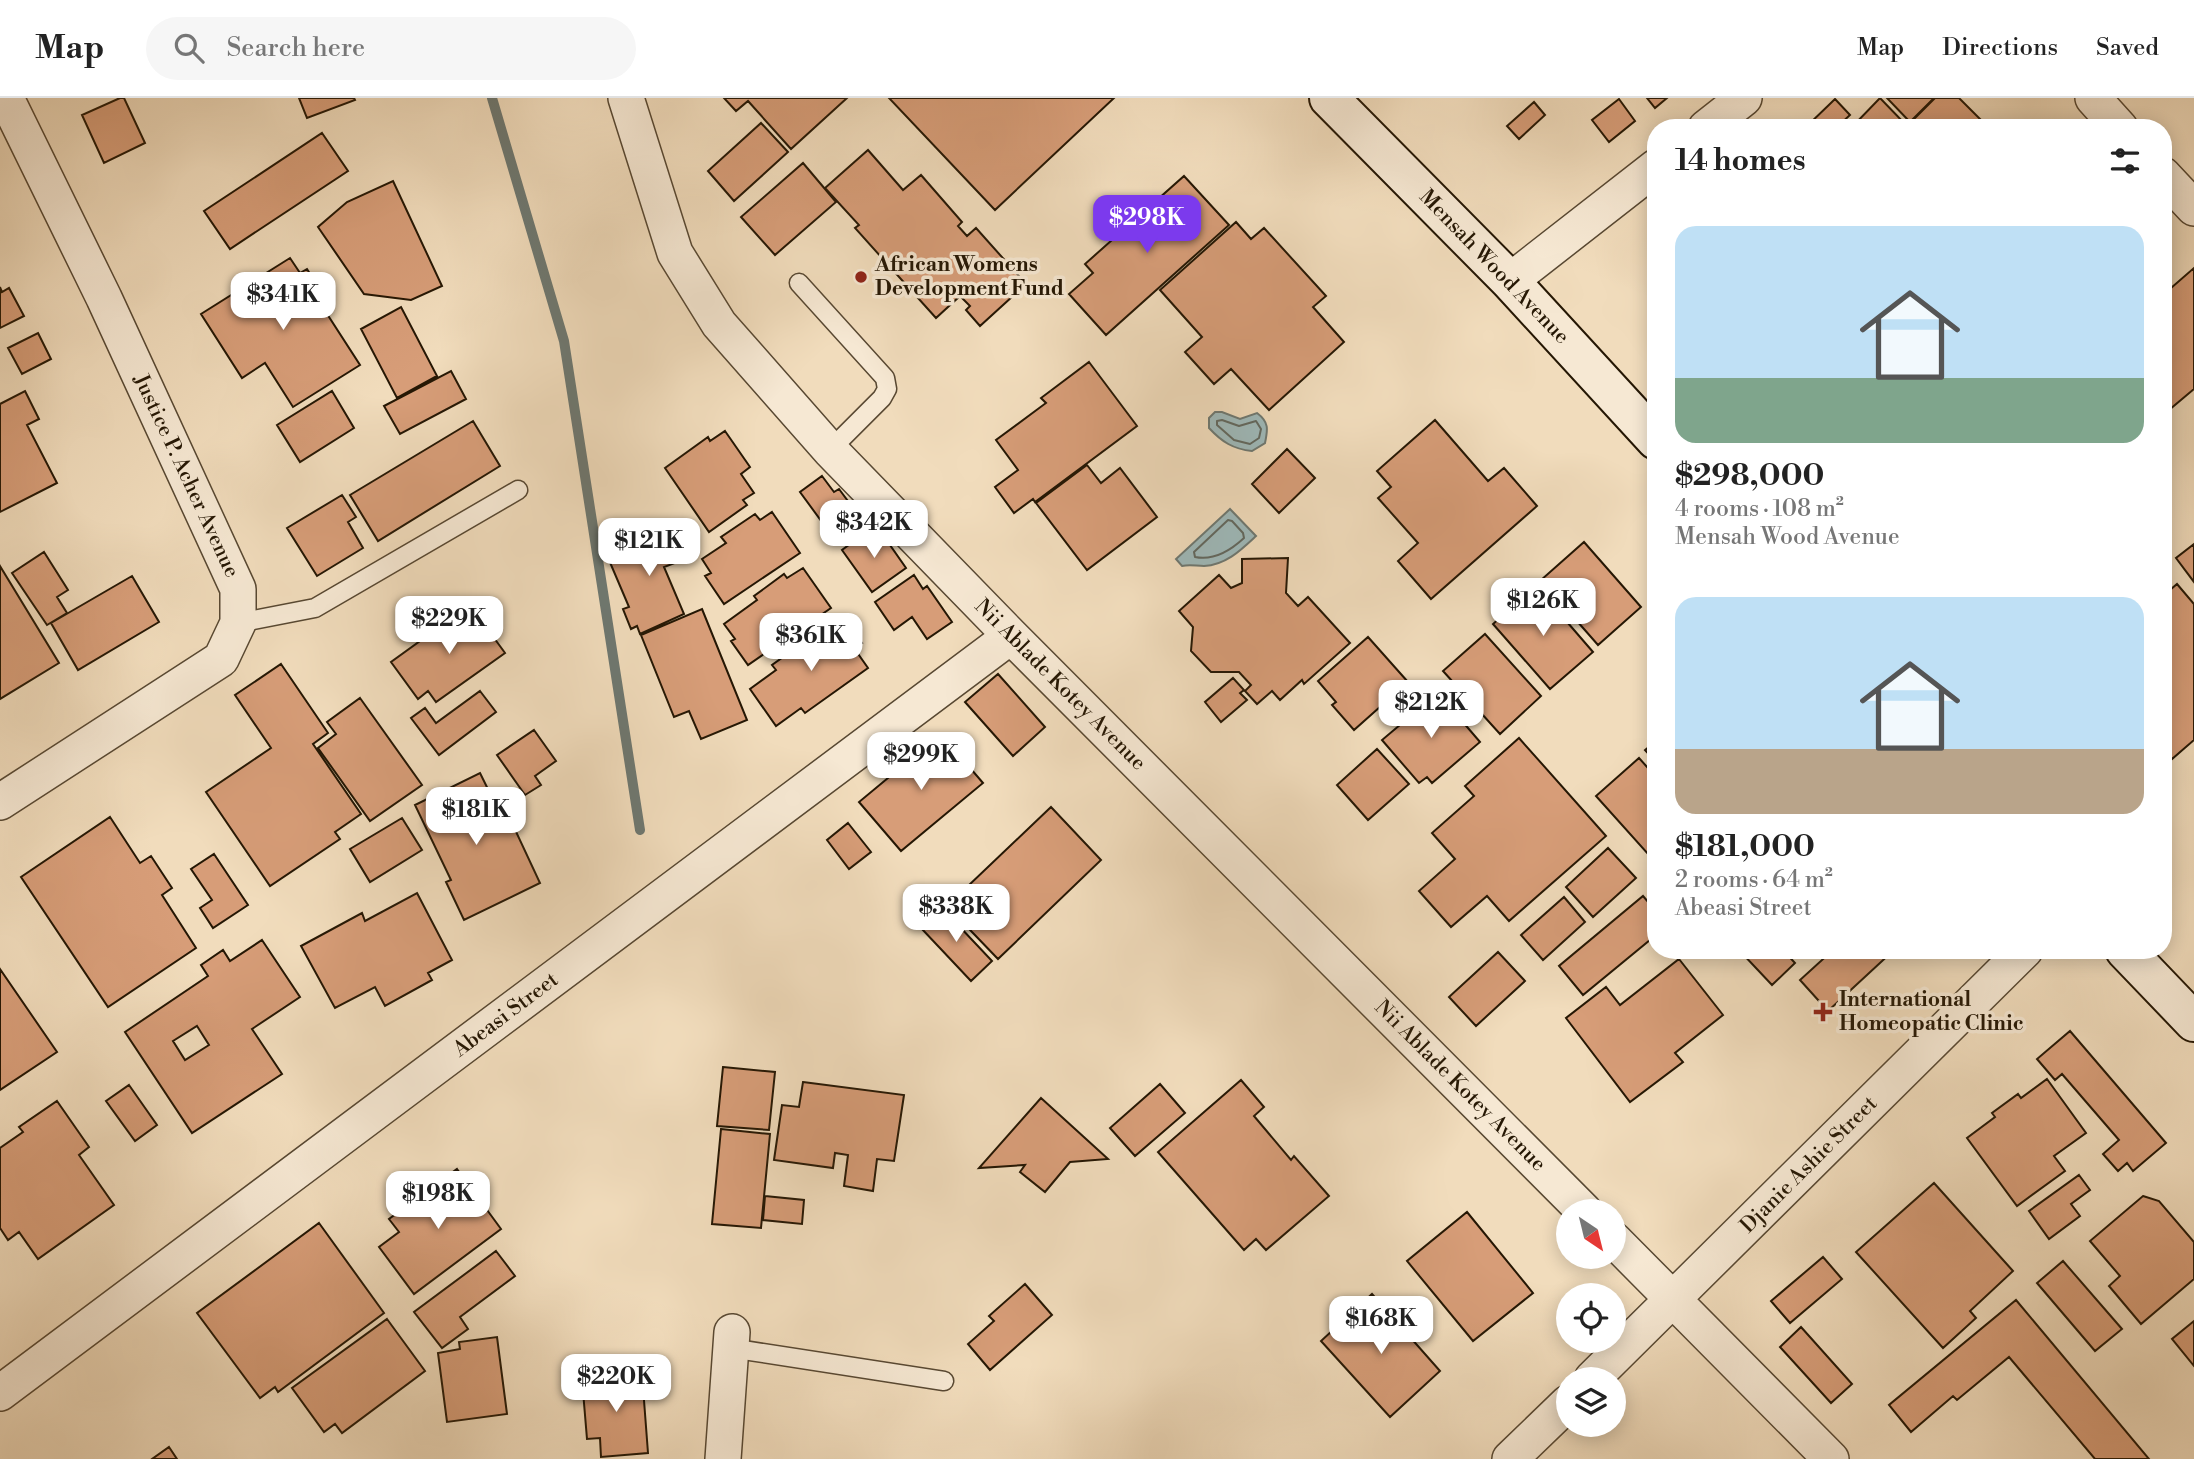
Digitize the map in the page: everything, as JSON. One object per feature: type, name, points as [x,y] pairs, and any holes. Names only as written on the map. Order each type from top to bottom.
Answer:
[{"type":"street","name":"Justice P. Acher Avenue","points":[[0,802],[221,659],[238,623],[238,589],[104,299],[6,98]]},
{"type":"street","name":"Nii Ablade Kotey Avenue","points":[[626,98],[675,253],[719,324],[830,450],[1011,636],[1572,1199]]},
{"type":"street","name":"Mensah Wood Avenue","points":[[1329,98],[1510,281],[1647,430]]},
{"type":"street","points":[[1717,119],[1744,98]]},
{"type":"street","points":[[2093,98],[2112,119]]},
{"type":"street","points":[[1510,281],[1647,174]]},
{"type":"street","points":[[2172,185],[2194,208]]},
{"type":"street","name":"Abeasi Street","points":[[0,1393],[1011,636]]},
{"type":"street","name":"Djanie Ashie Street","points":[[1604,1367],[2016,959]]},
{"type":"street","points":[[2134,959],[2194,1022]]},
{"type":"street","points":[[1626,1252],[1831,1459]]},
{"type":"street","points":[[723,1459],[731,1340]]},
{"type":"street","points":[[1510,1459],[1556,1414]]},
{"type":"lane","points":[[799,283],[885,378],[887,389],[882,398],[830,450]]},
{"type":"lane","points":[[238,623],[315,608],[518,490]]},
{"type":"lane","points":[[731,1340],[944,1381]]},
{"type":"water","points":[[1215,412],[1240,419],[1257,413],[1267,426],[1265,443],[1252,451],[1228,444],[1209,428],[1209,418]]},
{"type":"water","points":[[1230,509],[1256,536],[1233,556],[1219,563],[1182,566],[1176,559]]},
{"type":"building","points":[[124,98],[145,143],[104,163],[82,115]]},
{"type":"building","points":[[299,98],[354,98],[355,100],[307,118]]},
{"type":"building","points":[[724,98],[847,98],[791,149],[748,101],[736,111]]},
{"type":"building","points":[[889,98],[1114,98],[995,210]]},
{"type":"building","points":[[1647,98],[1667,98],[1655,108]]},
{"type":"building","points":[[1880,98],[1900,119],[1860,119]]},
{"type":"building","points":[[1887,98],[1934,98],[1913,119],[1907,119]]},
{"type":"building","points":[[1935,98],[1959,98],[1980,119],[1914,119]]},
{"type":"building","points":[[1619,99],[1635,121],[1609,142],[1592,120]]},
{"type":"building","points":[[1835,99],[1850,115],[1846,119],[1814,119]]},
{"type":"building","points":[[1534,102],[1545,115],[1519,139],[1507,126]]},
{"type":"building","points":[[761,123],[788,152],[734,201],[708,171]]},
{"type":"building","points":[[322,133],[348,171],[230,249],[204,211]]},
{"type":"building","points":[[868,150],[903,190],[921,175],[962,222],[958,226],[967,236],[976,228],[1026,284],[980,326],[966,310],[970,306],[960,296],[936,318],[855,228],[859,225],[825,188]]},
{"type":"building","points":[[803,163],[836,202],[775,255],[741,217]]},
{"type":"building","points":[[1184,176],[1229,225],[1106,335],[1069,294],[1093,273],[1085,264]]},
{"type":"building","points":[[393,181],[442,286],[411,300],[364,294],[318,227],[347,202]]},
{"type":"building","points":[[1236,222],[1251,239],[1264,228],[1326,296],[1313,307],[1344,342],[1269,410],[1231,369],[1214,384],[1185,352],[1202,337],[1160,290]]},
{"type":"building","points":[[290,258],[300,273],[307,269],[326,299],[320,303],[360,365],[293,407],[265,363],[242,378],[201,314]]},
{"type":"building","points":[[2194,268],[2194,389],[2172,407],[2172,287]]},
{"type":"building","points":[[0,287],[2,292],[9,288],[24,316],[0,328]]},
{"type":"building","points":[[401,307],[437,376],[397,398],[361,329]]},
{"type":"building","points":[[38,333],[51,359],[22,374],[8,348]]},
{"type":"building","points":[[1089,362],[1137,426],[1035,502],[1033,499],[1014,513],[995,487],[1018,470],[996,440],[1046,403],[1041,398]]},
{"type":"building","points":[[451,371],[466,399],[400,434],[384,406]]},
{"type":"building","points":[[25,391],[39,419],[27,425],[57,483],[0,512],[0,404]]},
{"type":"building","points":[[332,391],[354,428],[300,462],[277,425]]},
{"type":"building","points":[[1435,420],[1488,481],[1504,468],[1537,506],[1431,599],[1398,561],[1418,543],[1378,498],[1391,487],[1377,471]]},
{"type":"building","points":[[473,421],[500,466],[378,541],[350,495]]},
{"type":"building","points":[[725,431],[750,467],[741,474],[754,493],[743,500],[747,505],[709,532],[665,468],[708,437],[710,441]]},
{"type":"building","points":[[1287,449],[1315,478],[1279,513],[1252,484]]},
{"type":"building","points":[[1087,465],[1101,483],[1120,468],[1157,517],[1087,570],[1036,503]]},
{"type":"building","points":[[822,476],[834,492],[839,489],[862,520],[852,527],[847,520],[830,533],[800,492]]},
{"type":"building","points":[[342,495],[356,517],[348,522],[363,548],[317,576],[287,528]]},
{"type":"building","points":[[772,512],[800,553],[724,604],[705,576],[711,573],[702,559],[726,543],[721,537],[755,514],[760,520]]},
{"type":"building","points":[[673,524],[688,558],[664,567],[684,614],[640,634],[637,626],[631,629],[623,609],[629,607],[606,553]]},
{"type":"building","points":[[872,528],[881,541],[885,538],[906,568],[872,592],[842,550]]},
{"type":"building","points":[[1584,542],[1641,607],[1598,645],[1541,580]]},
{"type":"building","points":[[2194,544],[2194,582],[2176,558]]},
{"type":"building","points":[[44,552],[68,590],[57,597],[67,613],[47,625],[12,573]]},
{"type":"building","points":[[1288,558],[1286,593],[1298,606],[1308,597],[1350,643],[1304,684],[1302,680],[1280,700],[1272,691],[1257,704],[1245,691],[1251,685],[1239,672],[1211,672],[1191,651],[1193,627],[1179,611],[1219,575],[1231,588],[1242,583],[1242,559]]},
{"type":"building","points":[[0,566],[59,663],[0,699]]},
{"type":"building","points":[[803,568],[831,608],[748,665],[731,641],[735,639],[724,624],[757,600],[754,596],[784,574],[787,578]]},
{"type":"building","points":[[914,575],[923,589],[927,586],[952,622],[927,639],[912,617],[894,630],[875,602]]},
{"type":"building","points":[[132,576],[159,622],[78,670],[51,623]]},
{"type":"building","points":[[2177,584],[2194,604],[2194,740],[2172,759],[2172,588]]},
{"type":"building","points":[[1536,586],[1593,652],[1550,689],[1493,624]]},
{"type":"building","points":[[470,605],[505,653],[436,702],[428,691],[418,699],[391,662]]},
{"type":"building","points":[[702,609],[747,720],[701,739],[689,711],[674,717],[641,635]]},
{"type":"building","points":[[843,617],[862,643],[854,648],[868,668],[805,713],[801,708],[776,726],[750,689],[776,670],[772,665],[793,650],[797,656],[816,643],[812,638]]},
{"type":"building","points":[[1485,634],[1541,696],[1500,734],[1443,671]]},
{"type":"building","points":[[1368,637],[1408,682],[1354,730],[1332,705],[1336,702],[1318,681]]},
{"type":"building","points":[[281,664],[328,733],[313,744],[361,814],[335,832],[340,839],[270,886],[206,792],[271,748],[235,695]]},
{"type":"building","points":[[998,674],[1045,727],[1013,756],[965,702]]},
{"type":"building","points":[[1233,678],[1244,690],[1240,693],[1247,700],[1221,722],[1205,702]]},
{"type":"building","points":[[480,691],[496,712],[439,755],[411,718],[425,708],[436,723]]},
{"type":"building","points":[[1438,693],[1480,742],[1432,783],[1427,777],[1419,783],[1382,740]]},
{"type":"building","points":[[360,698],[422,785],[370,821],[318,748],[336,734],[327,722]]},
{"type":"building","points":[[534,730],[556,761],[535,776],[541,785],[525,795],[497,755]]},
{"type":"building","points":[[941,734],[983,783],[901,851],[859,802]]},
{"type":"building","points":[[1519,738],[1606,836],[1509,921],[1487,896],[1451,927],[1419,891],[1455,859],[1432,833],[1474,796],[1465,786]]},
{"type":"building","points":[[1377,749],[1409,784],[1368,820],[1337,785]]},
{"type":"building","points":[[1639,758],[1647,767],[1647,853],[1596,796]]},
{"type":"building","points":[[480,773],[506,826],[512,823],[540,883],[464,920],[446,882],[451,880],[415,805]]},
{"type":"building","points":[[1051,807],[1101,860],[998,959],[947,906]]},
{"type":"building","points":[[110,817],[140,863],[151,856],[172,888],[162,895],[196,948],[108,1007],[21,877]]},
{"type":"building","points":[[402,818],[422,850],[370,882],[350,849]]},
{"type":"building","points":[[848,823],[871,852],[849,869],[827,840]]},
{"type":"building","points":[[1608,848],[1636,878],[1593,917],[1566,887]]},
{"type":"building","points":[[214,854],[248,905],[213,928],[200,908],[212,900],[191,869]]},
{"type":"building","points":[[417,893],[452,960],[428,973],[432,980],[385,1006],[375,987],[335,1008],[301,946],[362,913],[365,921]]},
{"type":"building","points":[[1643,896],[1647,901],[1647,942],[1583,995],[1559,966]]},
{"type":"building","points":[[1564,897],[1585,922],[1543,960],[1521,935]]},
{"type":"building","points":[[942,908],[992,961],[971,981],[921,928]]},
{"type":"building","points":[[262,940],[300,997],[252,1029],[282,1074],[192,1133],[125,1032],[208,976],[201,965],[223,950],[230,961]],"holes":[[[197,1026],[209,1045],[185,1060],[173,1041]]]},
{"type":"building","points":[[1498,952],[1525,981],[1476,1026],[1449,997]]},
{"type":"building","points":[[1679,959],[1723,1015],[1675,1053],[1683,1062],[1630,1102],[1566,1018],[1606,987],[1620,1005]]},
{"type":"building","points":[[1747,959],[1791,959],[1795,963],[1772,985]]},
{"type":"building","points":[[1823,959],[1884,959],[1828,1011],[1800,980]]},
{"type":"building","points":[[0,969],[57,1052],[0,1090]]},
{"type":"building","points":[[2070,1031],[2166,1143],[2133,1171],[2127,1163],[2118,1171],[2103,1154],[2119,1140],[2062,1074],[2055,1080],[2037,1059]]},
{"type":"building","points":[[723,1067],[775,1072],[769,1130],[717,1126]]},
{"type":"building","points":[[2047,1079],[2086,1133],[2054,1156],[2065,1171],[2017,1206],[1967,1138],[1995,1117],[1992,1113],[2018,1094],[2021,1098]]},
{"type":"building","points":[[1241,1080],[1264,1107],[1254,1116],[1291,1160],[1294,1156],[1329,1196],[1266,1250],[1256,1239],[1244,1250],[1158,1152]]},
{"type":"building","points":[[803,1082],[904,1095],[894,1161],[877,1159],[873,1191],[844,1186],[848,1155],[835,1153],[833,1168],[774,1160],[782,1105],[799,1107]]},
{"type":"building","points":[[1160,1084],[1185,1113],[1135,1156],[1110,1128]]},
{"type":"building","points":[[129,1085],[157,1125],[135,1141],[106,1101]]},
{"type":"building","points":[[1041,1098],[1108,1159],[1070,1162],[1045,1192],[1020,1172],[1025,1165],[979,1168]]},
{"type":"building","points":[[57,1101],[89,1147],[79,1155],[114,1205],[38,1259],[19,1232],[8,1240],[0,1228],[0,1148],[23,1132],[19,1127]]},
{"type":"building","points":[[721,1129],[770,1134],[761,1228],[712,1224]]},
{"type":"building","points":[[457,1169],[501,1229],[414,1294],[379,1247],[399,1232],[389,1219]]},
{"type":"building","points":[[2079,1175],[2090,1190],[2071,1204],[2080,1216],[2049,1239],[2029,1211]]},
{"type":"building","points":[[1934,1183],[2013,1271],[1970,1311],[1976,1318],[1943,1348],[1856,1252]]},
{"type":"building","points":[[765,1196],[804,1200],[802,1224],[763,1220]]},
{"type":"building","points":[[2143,1196],[2159,1201],[2194,1242],[2194,1279],[2141,1324],[2109,1286],[2120,1276],[2090,1241]]},
{"type":"building","points":[[1467,1212],[1533,1293],[1473,1341],[1407,1261]]},
{"type":"building","points":[[319,1223],[384,1313],[278,1392],[275,1387],[260,1398],[197,1313]]},
{"type":"building","points":[[496,1251],[515,1276],[460,1317],[468,1329],[442,1348],[414,1312]]},
{"type":"building","points":[[1823,1257],[1842,1279],[1790,1323],[1771,1301]]},
{"type":"building","points":[[2063,1261],[2122,1329],[2095,1351],[2037,1283]]},
{"type":"building","points":[[1025,1284],[1052,1315],[990,1370],[968,1344],[994,1321],[989,1316]]},
{"type":"building","points":[[1372,1294],[1440,1371],[1390,1417],[1321,1341]]},
{"type":"building","points":[[2016,1300],[2149,1459],[2095,1459],[2009,1357],[1957,1400],[1953,1396],[1911,1432],[1889,1405]]},
{"type":"building","points":[[387,1319],[425,1371],[342,1433],[335,1424],[324,1432],[292,1388]]},
{"type":"building","points":[[2194,1321],[2194,1366],[2172,1339]]},
{"type":"building","points":[[1801,1327],[1852,1384],[1831,1403],[1780,1347]]},
{"type":"building","points":[[497,1337],[507,1414],[447,1422],[438,1353],[460,1349],[459,1342]]},
{"type":"building","points":[[642,1374],[648,1453],[601,1457],[600,1438],[587,1439],[582,1379]]},
{"type":"building","points":[[169,1447],[177,1459],[152,1459]]},
{"type":"waterway","points":[[492,98],[564,341],[640,830]]},
{"type":"place","name":"African Womens Development Fund","points":[[861,277]]},
{"type":"place","name":"International Homeopatic Clinic","points":[[1823,1012]]}]
